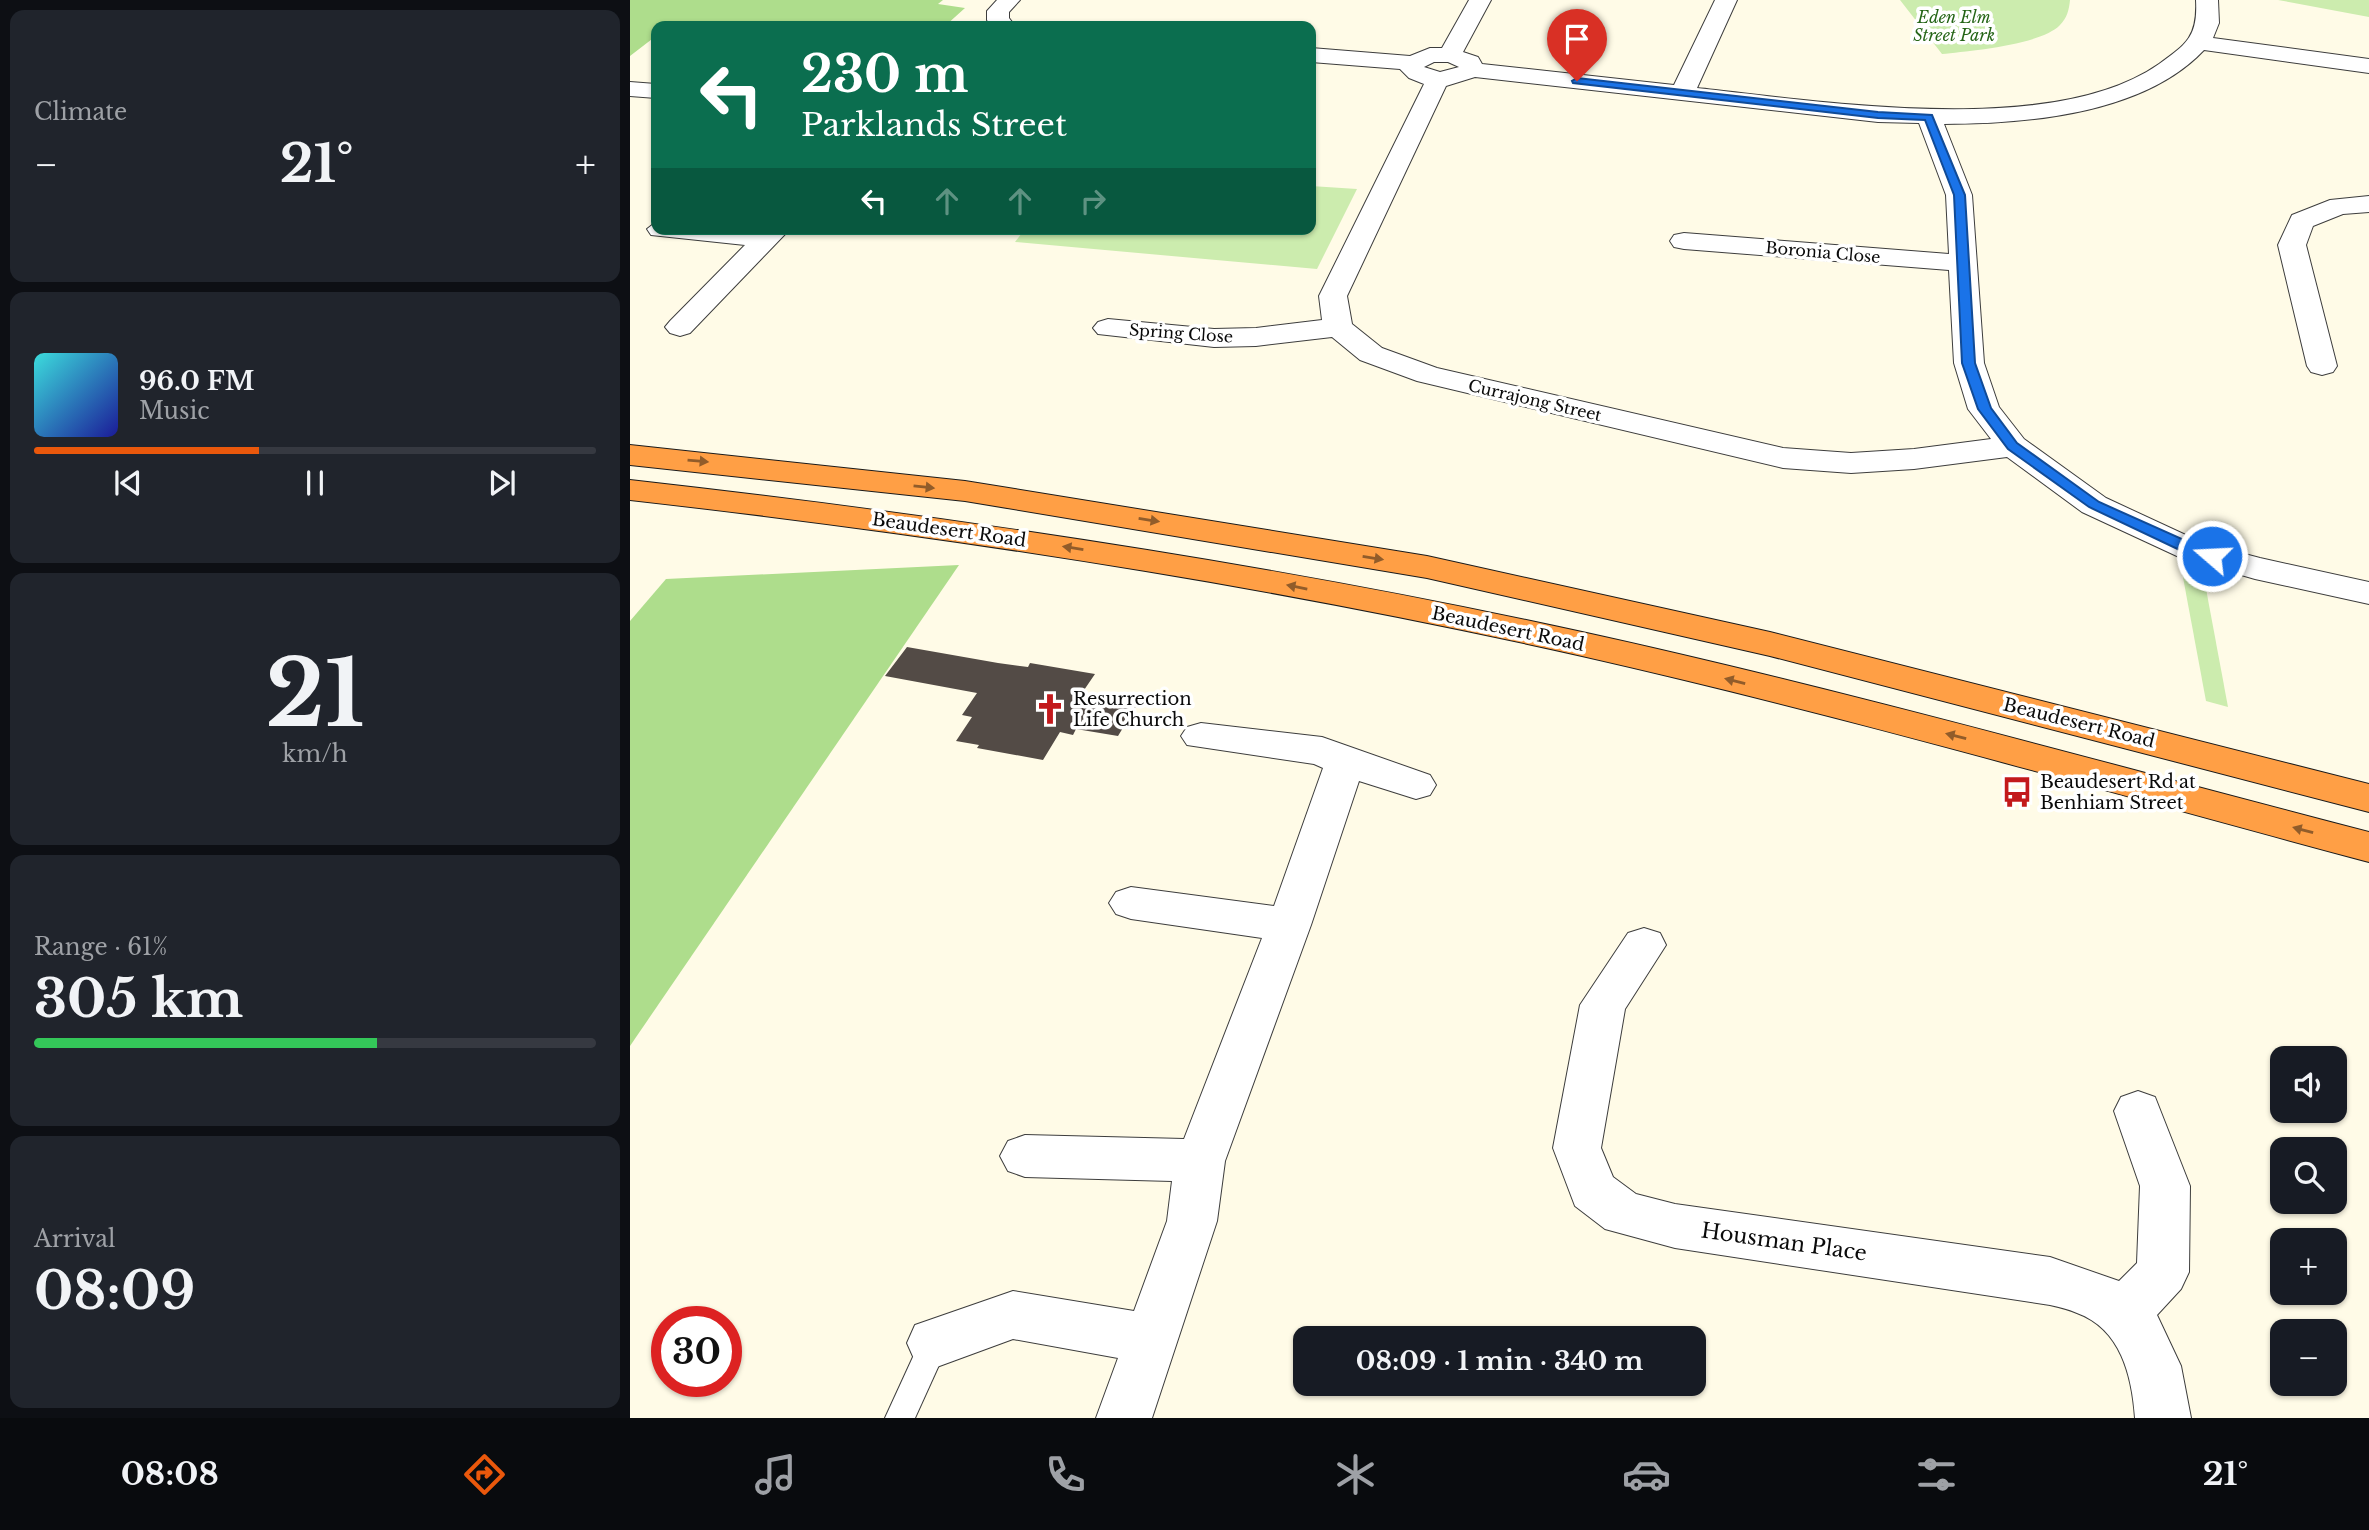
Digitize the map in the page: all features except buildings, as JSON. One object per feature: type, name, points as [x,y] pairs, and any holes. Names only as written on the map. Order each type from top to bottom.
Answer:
[{"type":"highway","name":"Beaudesert Road","points":[[630,455],[965,491],[1427,567],[1770,644],[2369,798]]},
{"type":"highway","name":"Beaudesert Road","points":[[630,490],[825,512],[967,532],[1436,613],[1584,645],[1841,707],[2369,847]]},
{"type":"street","points":[[999,21],[998,11],[1009,0]]},
{"type":"street","points":[[1338,327],[1333,296],[1444,67],[1480,0]]},
{"type":"street","points":[[1683,92],[1726,0]]},
{"type":"street","points":[[1316,55],[1413,62],[1411,68],[1417,75],[1470,62],[1471,70],[1878,115],[1929,117],[2000,114],[2064,106],[2123,91],[2169,71],[2199,43],[2208,25],[2207,0]]},
{"type":"street","points":[[2199,43],[2369,66]]},
{"type":"street","points":[[630,89],[651,91]]},
{"type":"street","points":[[1929,117],[1959,195],[1969,363],[1984,409],[2013,446],[2094,505],[2191,550],[2255,568],[2369,593]]},
{"type":"street","points":[[2322,366],[2292,245],[2302,221],[2339,206],[2369,204]]},
{"type":"street","points":[[630,226],[651,228]]},
{"type":"street","points":[[680,327],[771,235]]},
{"type":"street","name":"Boronia Close","points":[[1684,241],[1962,263]]},
{"type":"street","name":"Spring Close","points":[[1108,328],[1214,338],[1256,337],[1338,327]]},
{"type":"street","name":"Currajong Street","points":[[1338,327],[1371,354],[1428,375],[1783,458],[1851,463],[1914,459],[2013,446]]},
{"type":"street","points":[[1201,736],[1322,751],[1345,762],[1416,785]]},
{"type":"street","points":[[1124,1418],[1192,1221],[1200,1161],[1289,925],[1345,762]]},
{"type":"street","points":[[1131,903],[1289,925]]},
{"type":"street","name":"Housman Place","points":[[1644,945],[1603,1005],[1577,1147],[1593,1191],[1623,1213],[1675,1226],[2050,1282],[2100,1297],[2123,1314],[2150,1349],[2161,1389],[2163,1418]]},
{"type":"street","points":[[2123,1314],[2163,1272],[2165,1186],[2138,1111]]},
{"type":"street","points":[[1025,1156],[1200,1161]]},
{"type":"street","points":[[934,1343],[1013,1315],[1151,1339]]},
{"type":"lane","points":[[900,1418],[934,1343]]},
{"type":"green space","points":[[630,0],[943,0],[938,4],[965,8],[951,21],[651,21],[651,40],[630,56]]},
{"type":"green space","name":"Eden Elm Street Park","points":[[1900,0],[2070,0],[2067,14],[2060,25],[2037,38],[2004,46],[1942,54]]},
{"type":"green space","points":[[2278,0],[2369,0],[2369,17]]},
{"type":"green space","points":[[1316,186],[1357,189],[1317,269],[1015,242],[1020,235],[1316,235]]},
{"type":"green space","points":[[959,565],[630,1046],[630,621],[666,579]]},
{"type":"green space","points":[[2182,572],[2204,578],[2228,707],[2206,701]]},
{"type":"place","name":"Resurrection Life Church","points":[[1050,709]]},
{"type":"place","name":"Beaudesert Rd at Benhiam Street","points":[[2017,792]]},
{"type":"route","points":[[1577,81],[1878,115],[1929,117],[1959,195],[1969,363],[1984,409],[2013,446],[2094,505],[2191,550],[2212,556]]}]
